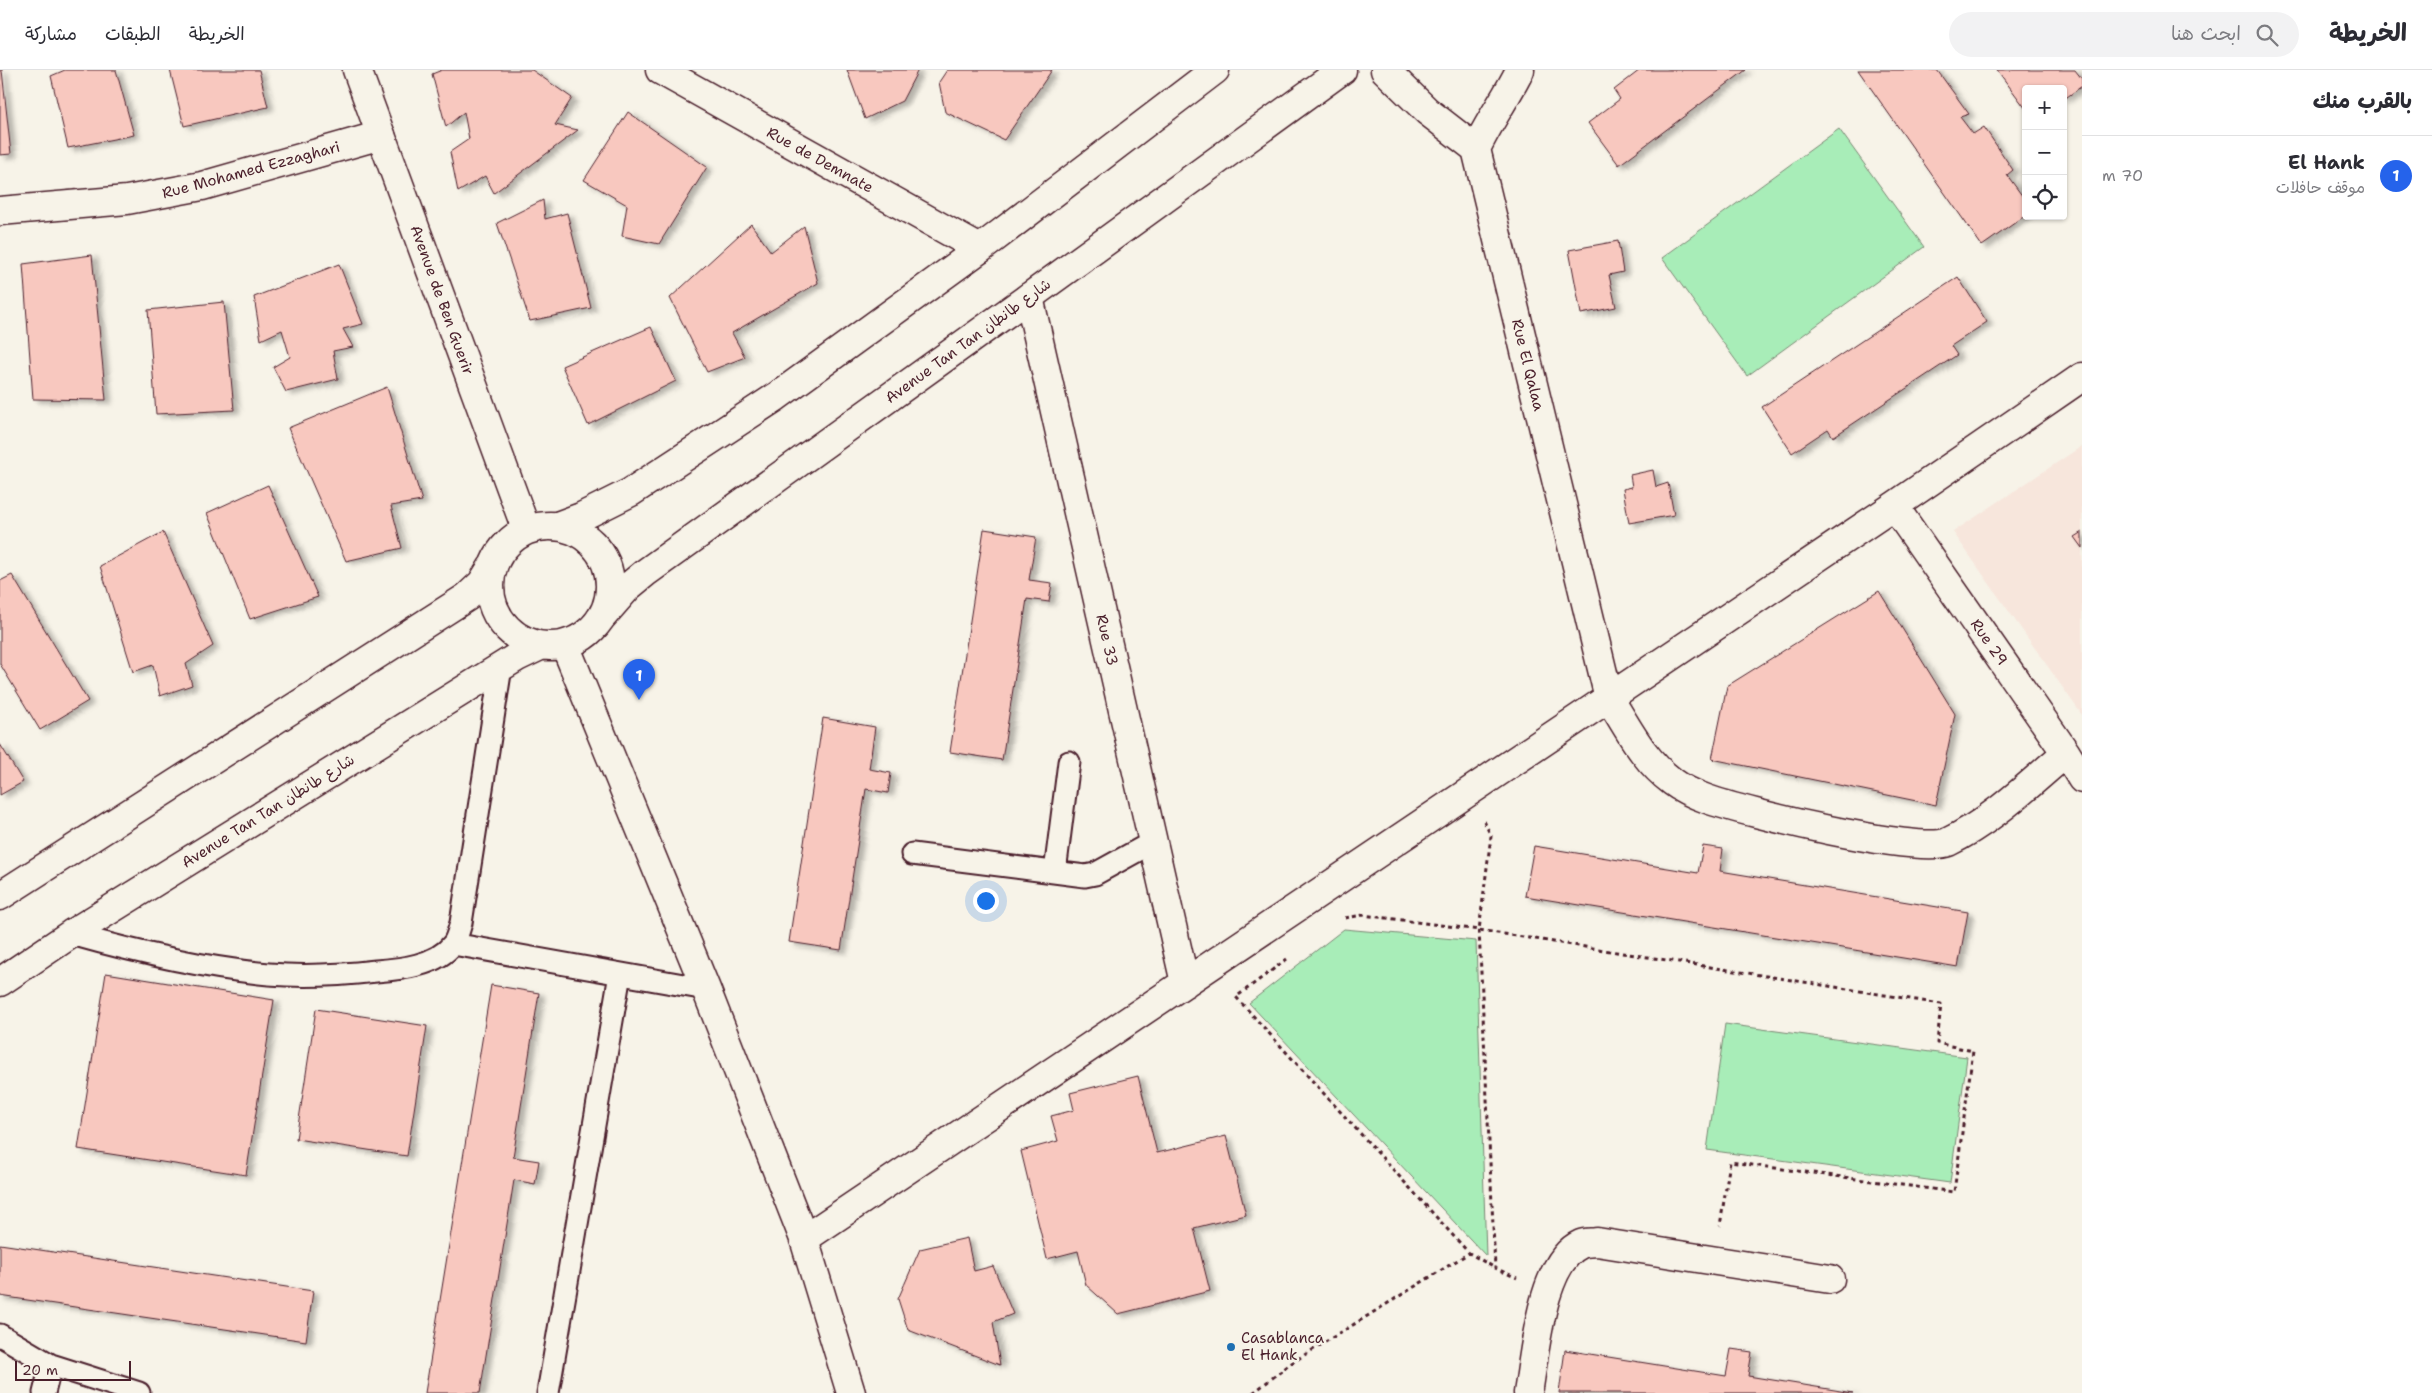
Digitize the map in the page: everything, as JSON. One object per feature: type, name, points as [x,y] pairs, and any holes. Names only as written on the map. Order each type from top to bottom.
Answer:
[{"type":"street","name":"Avenue de Ben Guerir","points":[[357,70],[526,529]]},
{"type":"street","name":"Rue de Demnate","points":[[660,70],[980,249]]},
{"type":"street","points":[[0,896],[466,597],[482,583],[500,551],[526,529],[558,526],[631,492],[776,397],[980,249],[1214,70]]},
{"type":"street","name":"Avenue Tan Tan شارع طانطان","points":[[600,619],[628,587],[645,573],[1342,70]]},
{"type":"street","points":[[1385,70],[1427,111],[1476,149],[1487,124],[1507,97],[1520,70]]},
{"type":"street","name":"Rue Mohamed Ezzaghari","points":[[0,211],[128,200],[202,186],[381,135]]},
{"type":"street","name":"Rue El Qalaa","points":[[1476,149],[1609,698],[1632,737],[1649,760],[1674,783],[1706,799],[1782,821],[1912,844],[1936,845],[1948,842],[1978,825],[2066,753]]},
{"type":"street","name":"Rue 33","points":[[1029,297],[1185,983]]},
{"type":"street","points":[[804,1239],[1894,506],[2082,377]]},
{"type":"street","name":"Rue 29","points":[[1894,506],[2066,753],[2082,780]]},
{"type":"street","points":[[492,567],[489,588],[494,608],[504,626],[520,639],[552,645],[579,639],[600,619],[608,600],[610,580],[604,560],[593,543],[577,531],[558,526]]},
{"type":"street","points":[[552,645],[706,989],[804,1239],[851,1393]]},
{"type":"street","name":"Avenue Tan Tan شارع طانطان","points":[[0,982],[71,934],[501,667],[552,645]]},
{"type":"street","points":[[1528,1393],[1546,1292],[1559,1265],[1571,1251],[1582,1244],[1597,1242],[1830,1279]]},
{"type":"lane","points":[[71,934],[154,955],[270,974],[346,974],[404,969],[434,959],[453,944],[461,923],[501,667]]},
{"type":"lane","points":[[1054,872],[1069,762]]},
{"type":"lane","points":[[912,854],[1085,876],[1095,874],[1153,842]]},
{"type":"lane","points":[[453,944],[706,989]]},
{"type":"lane","points":[[548,1393],[620,974]]},
{"type":"lane","points":[[0,1335],[51,1365],[139,1393]]},
{"type":"lane","points":[[44,1393],[51,1365]]},
{"type":"path","points":[[1469,792],[1491,836],[1479,930],[1495,1268]]},
{"type":"path","points":[[1339,919],[1363,915],[1479,930],[1941,1004],[1937,1043],[1973,1051],[1954,1192],[1730,1162],[1714,1261]]},
{"type":"path","points":[[1292,955],[1236,997],[1469,1252],[1495,1268],[1546,1292]]},
{"type":"path","points":[[1253,1393],[1293,1362],[1469,1252]]},
{"type":"shaded area","points":[[2082,446],[2082,715],[1953,532]]},
{"type":"green space","points":[[1839,129],[1924,247],[1747,376],[1662,258]]},
{"type":"green space","points":[[1344,929],[1476,941],[1486,1256],[1249,1003]]},
{"type":"green space","points":[[1725,1024],[1967,1057],[1950,1183],[1707,1150]]},
{"type":"building","points":[[0,70],[2,70],[11,154],[0,155]]},
{"type":"building","points":[[65,70],[116,70],[134,135],[68,148],[51,76]]},
{"type":"building","points":[[170,70],[259,70],[268,107],[184,126]]},
{"type":"building","points":[[442,70],[532,70],[572,98],[555,125],[578,130],[494,193],[485,176],[458,192],[450,152],[469,139],[464,112],[446,127],[432,74]]},
{"type":"building","points":[[847,70],[918,70],[902,101],[865,119]]},
{"type":"building","points":[[947,70],[1052,70],[1004,140],[945,112],[939,82]]},
{"type":"building","points":[[1640,70],[1746,70],[1619,165],[1588,123],[1620,99],[1614,90]]},
{"type":"building","points":[[1858,70],[1937,70],[1969,114],[1960,117],[1973,134],[1984,127],[2013,170],[2007,175],[2022,196],[2022,218],[1982,246]]},
{"type":"building","points":[[1997,70],[2075,70],[2082,79],[2082,86],[2067,97],[2067,85],[2022,85],[2022,104]]},
{"type":"building","points":[[628,112],[707,167],[659,244],[622,236],[627,205],[584,180]]},
{"type":"building","points":[[543,200],[545,219],[567,213],[591,308],[530,321],[497,223]]},
{"type":"building","points":[[751,224],[771,252],[804,226],[818,283],[732,333],[745,357],[707,372],[670,298]]},
{"type":"building","points":[[1618,241],[1623,272],[1609,275],[1616,307],[1581,314],[1569,250]]},
{"type":"building","points":[[92,255],[106,400],[33,399],[23,264]]},
{"type":"building","points":[[339,264],[363,324],[343,329],[353,347],[333,351],[338,379],[286,392],[273,367],[290,357],[282,330],[261,340],[254,297]]},
{"type":"building","points":[[1958,277],[1987,322],[1951,346],[1957,355],[1833,437],[1828,429],[1792,453],[1762,407]]},
{"type":"building","points":[[224,302],[234,410],[156,414],[148,310]]},
{"type":"building","points":[[651,327],[676,381],[588,425],[562,366]]},
{"type":"building","points":[[387,387],[422,501],[391,506],[402,548],[346,561],[288,428]]},
{"type":"building","points":[[1653,470],[1656,487],[1668,483],[1674,515],[1629,523],[1623,489],[1632,487],[1630,475]]},
{"type":"building","points":[[268,485],[318,597],[250,619],[207,513]]},
{"type":"building","points":[[984,529],[1036,537],[1029,580],[1052,583],[1049,602],[1027,599],[1002,760],[950,752]]},
{"type":"building","points":[[163,532],[213,646],[186,664],[192,685],[160,696],[153,665],[133,672],[100,566]]},
{"type":"building","points":[[2082,532],[2082,548],[2074,537]]},
{"type":"building","points":[[12,575],[88,701],[40,730],[0,664],[0,581]]},
{"type":"building","points":[[1879,591],[1955,714],[1936,805],[1712,759],[1727,686]]},
{"type":"building","points":[[823,718],[875,727],[869,769],[891,773],[888,793],[866,789],[841,950],[789,942]]},
{"type":"building","points":[[0,744],[23,782],[0,795]]},
{"type":"building","points":[[1534,846],[1698,873],[1703,846],[1723,849],[1720,871],[1968,912],[1958,967],[1525,896]]},
{"type":"building","points":[[106,973],[274,1000],[246,1175],[78,1149]]},
{"type":"building","points":[[491,985],[539,993],[513,1157],[539,1161],[535,1184],[514,1180],[480,1393],[425,1393]]},
{"type":"building","points":[[316,1009],[427,1026],[407,1156],[296,1139]]},
{"type":"building","points":[[1138,1076],[1157,1153],[1226,1136],[1246,1215],[1194,1228],[1210,1291],[1118,1314],[1086,1285],[1078,1251],[1047,1259],[1021,1151],[1058,1141],[1051,1116],[1074,1110],[1070,1093]]},
{"type":"building","points":[[967,1238],[974,1271],[993,1266],[1013,1314],[993,1322],[1000,1365],[908,1330],[898,1299],[920,1249]]},
{"type":"building","points":[[0,1244],[313,1291],[306,1341],[0,1296]]},
{"type":"building","points":[[1731,1349],[1752,1352],[1748,1376],[1853,1393],[1559,1393],[1565,1350],[1726,1376]]},
{"type":"place","name":"El Hank","points":[[639,700]]},
{"type":"place","name":"Casablanca El Hank","points":[[1231,1347]]}]
